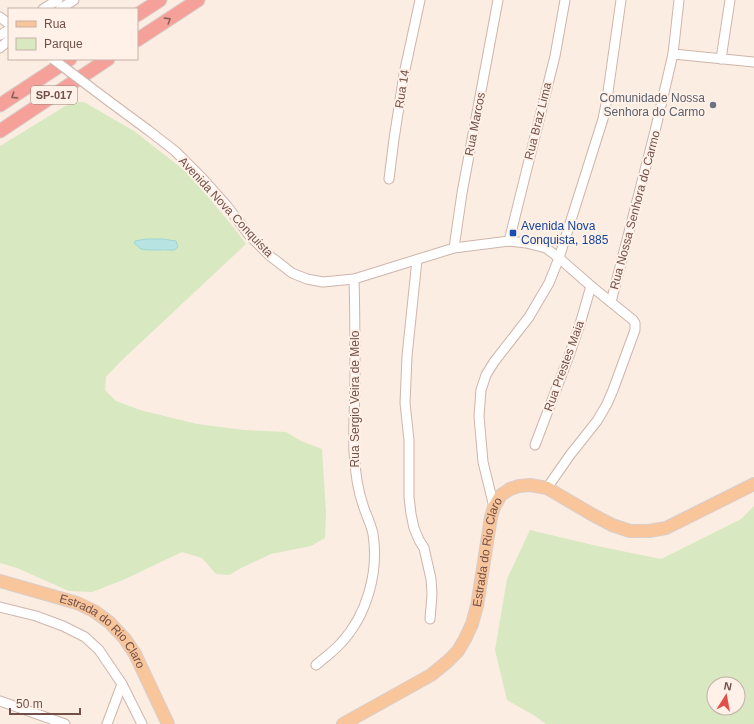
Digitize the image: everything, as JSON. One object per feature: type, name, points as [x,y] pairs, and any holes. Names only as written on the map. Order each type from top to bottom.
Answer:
[{"type":"highway","points":[[138,14],[160,0]]},
{"type":"highway","points":[[138,39],[198,0]]},
{"type":"highway","name":"SP-017","points":[[0,105],[68,60]]},
{"type":"highway","name":"SP-017","points":[[0,131],[106,60]]},
{"type":"main road","name":"Estrada do Rio Claro","points":[[343,724],[431,675],[458,651],[472,624],[477,606],[491,517],[494,507],[501,495],[510,489],[530,485],[547,488],[612,525],[630,531],[649,531],[666,528],[754,484]]},
{"type":"main road","name":"Estrada do Rio Claro","points":[[0,581],[77,603],[94,611],[109,622],[125,639],[135,654],[168,724]]},
{"type":"street","points":[[45,8],[58,0]]},
{"type":"street","points":[[62,8],[74,0]]},
{"type":"street","name":"Rua 14","points":[[389,179],[404,74],[420,0]]},
{"type":"street","name":"Rua Marcos","points":[[454,248],[462,193],[498,0]]},
{"type":"street","name":"Rua Braz Lima","points":[[509,241],[555,56],[565,0]]},
{"type":"street","points":[[494,507],[481,448],[479,416],[481,390],[486,375],[494,362],[530,317],[559,258],[603,120],[621,0]]},
{"type":"street","name":"Rua Nossa Senhora do Carmo","points":[[611,302],[673,54],[679,0]]},
{"type":"street","points":[[721,59],[730,0]]},
{"type":"street","points":[[0,16],[8,23]]},
{"type":"street","points":[[0,48],[8,41]]},
{"type":"street","points":[[673,54],[754,62]]},
{"type":"street","name":"Avenida Nova Conquista","points":[[54,60],[175,151],[227,206],[249,235],[270,256],[292,273],[307,279],[323,282],[354,279],[454,248],[509,241],[526,243],[546,248],[633,320],[635,323],[635,330],[613,390],[606,404],[596,421],[547,488]]},
{"type":"street","points":[[417,260],[407,356],[405,403],[409,440],[409,497],[414,528],[424,548],[431,579],[432,594],[430,619]]},
{"type":"street","name":"Rua Sergio Veira de Melo","points":[[316,665],[341,644],[353,629],[367,598],[374,566],[375,549],[373,533],[363,505],[355,471],[354,279]]},
{"type":"street","name":"Rua Prestes Maia","points":[[535,445],[570,353],[591,286]]},
{"type":"street","points":[[0,607],[36,616],[85,637],[99,650],[122,684],[142,724]]},
{"type":"street","points":[[108,724],[122,684]]},
{"type":"street","points":[[0,701],[65,724]]},
{"type":"green space","points":[[72,102],[84,102],[134,131],[189,174],[234,228],[246,244],[120,362],[106,377],[105,390],[116,401],[140,410],[197,424],[244,430],[286,432],[301,441],[322,449],[326,512],[325,538],[311,546],[271,554],[229,575],[216,574],[202,558],[182,552],[123,580],[92,592],[69,591],[17,568],[0,563],[0,146]],"holes":[[[147,239],[176,241],[166,251],[150,250]]]},
{"type":"green space","points":[[754,506],[754,724],[546,724],[507,700],[495,650],[507,579],[530,530],[661,559],[741,519]]},
{"type":"water","points":[[147,239],[176,241],[178,247],[174,250],[150,250],[141,249],[134,243],[135,241]]},
{"type":"place","name":"Comunidade Nossa Senhora do Carmo","points":[[713,105]]},
{"type":"place","name":"Avenida Nova Conquista, 1885","points":[[513,233]]}]
